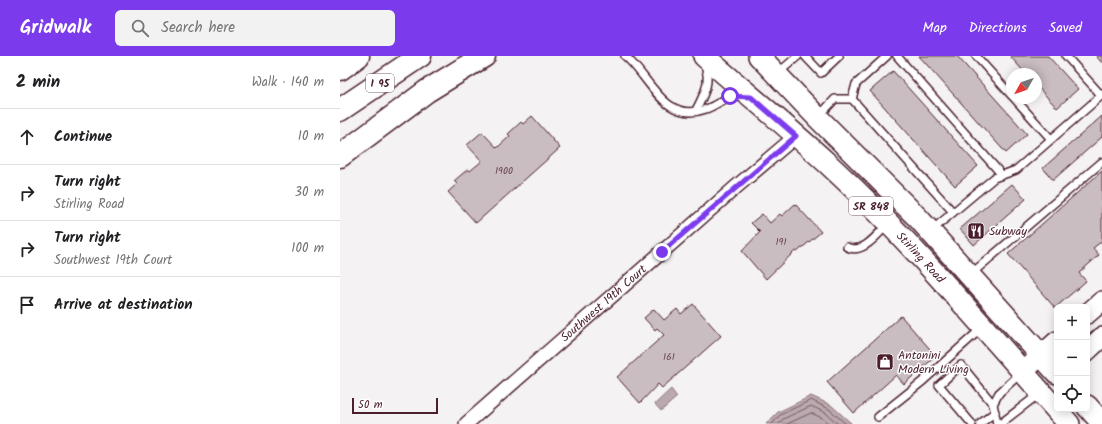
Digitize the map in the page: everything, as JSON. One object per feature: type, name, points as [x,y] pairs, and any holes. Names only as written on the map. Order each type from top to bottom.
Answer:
[{"type":"highway","points":[[340,69],[358,56]]},
{"type":"highway","points":[[340,97],[400,56]]},
{"type":"highway","name":"I 95","points":[[340,110],[420,56]]},
{"type":"highway","points":[[340,156],[427,91],[484,56]]},
{"type":"main road","name":"Stirling Road","points":[[703,56],[827,163],[888,224],[983,327],[1069,424]]},
{"type":"main road","name":"Stirling Road","points":[[758,56],[817,118],[930,231],[1054,370]]},
{"type":"main road","points":[[1090,409],[1102,423]]},
{"type":"street","name":"Southwest 19th Court","points":[[466,424],[796,136]]},
{"type":"street","points":[[1090,311],[1102,301]]},
{"type":"street","points":[[1090,348],[1102,337]]},
{"type":"street","points":[[1023,372],[1054,344]]},
{"type":"street","points":[[1041,392],[1054,381]]},
{"type":"lane","points":[[625,56],[665,103],[673,108],[688,112],[705,109],[730,96],[751,97]]},
{"type":"lane","points":[[696,110],[707,88],[708,72],[703,56]]},
{"type":"lane","points":[[776,75],[798,56]]},
{"type":"lane","points":[[805,56],[821,73],[840,56]]},
{"type":"lane","points":[[852,99],[856,84],[887,56]]},
{"type":"lane","points":[[897,56],[1002,175]]},
{"type":"lane","points":[[976,56],[1006,89]]},
{"type":"lane","points":[[930,231],[994,178],[1016,170],[1102,95],[1066,56]]},
{"type":"lane","points":[[817,118],[835,99],[852,99],[953,212]]},
{"type":"lane","points":[[1019,104],[1051,139]]},
{"type":"lane","points":[[970,276],[1102,162]]},
{"type":"lane","points":[[847,247],[853,250],[864,246],[888,224]]},
{"type":"lane","points":[[878,417],[923,381],[983,327]]},
{"type":"lane","points":[[972,424],[939,385],[961,365],[994,408]]},
{"type":"lane","points":[[997,424],[994,408],[998,393],[1023,372]]},
{"type":"lane","points":[[1000,424],[1041,392]]},
{"type":"lane","points":[[980,424],[994,408]]},
{"type":"water","points":[[671,389],[677,397],[661,411],[655,404]]},
{"type":"water","points":[[811,396],[831,405],[852,424],[766,424],[778,412]]},
{"type":"building","points":[[919,56],[957,56],[1027,134],[1006,153]]},
{"type":"building","points":[[1010,56],[1048,56],[1078,89],[1057,108],[1042,92],[1042,68],[1021,68]]},
{"type":"building","points":[[1096,56],[1102,56],[1102,63]]},
{"type":"building","points":[[893,71],[978,166],[955,186],[870,91]]},
{"type":"building","points":[[532,116],[560,148],[476,223],[448,192],[457,184],[454,181],[468,169],[470,171],[482,161],[467,145],[482,132],[497,148],[510,136],[508,134],[521,122],[523,124]]},
{"type":"building","points":[[1102,116],[1102,137],[1053,180],[1043,168]]},
{"type":"building","points":[[1102,171],[1102,241],[1093,248],[1099,255],[1079,273],[1086,281],[1060,304],[1054,304],[1054,307],[1008,254]]},
{"type":"building","points":[[1012,184],[1026,199],[974,245],[960,229]]},
{"type":"building","points":[[795,204],[821,232],[797,252],[795,251],[766,279],[742,251],[760,232],[751,223],[762,214],[770,223],[780,214],[782,216]]},
{"type":"building","points":[[693,304],[721,336],[662,388],[658,384],[640,403],[617,377],[664,335],[657,328],[655,330],[644,318],[654,309],[664,320],[677,309],[681,314]]},
{"type":"building","points":[[901,316],[936,356],[904,384],[896,375],[854,413],[827,382]]},
{"type":"place","name":"Subway","points":[[976,231]]},
{"type":"place","name":"Antonini Modern Living","points":[[885,362]]},
{"type":"route","points":[[662,252],[796,136],[751,97],[730,96]]}]
